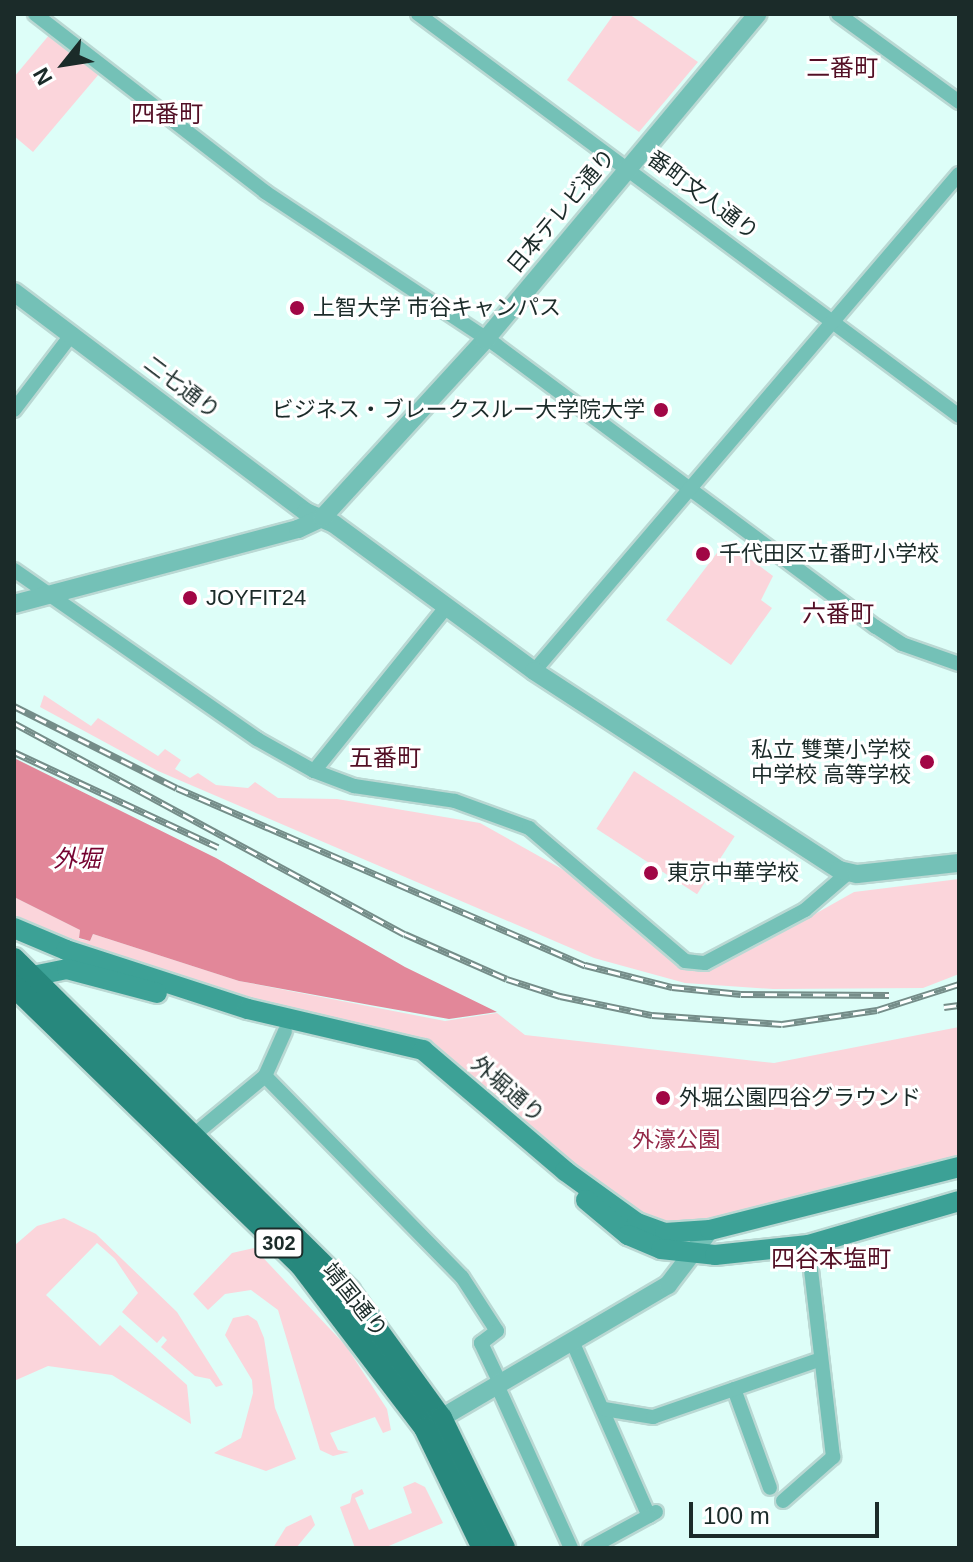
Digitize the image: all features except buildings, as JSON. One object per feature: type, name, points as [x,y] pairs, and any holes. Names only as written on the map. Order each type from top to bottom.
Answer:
[{"type":"main road","name":"外堀通り","points":[[14,928],[66,950],[248,1009],[423,1050],[565,1171],[637,1223],[665,1233],[710,1230],[959,1167]]},
{"type":"main road","name":"靖国通り","points":[[14,959],[20,980],[301,1265],[433,1423],[483,1548]]},
{"type":"main road","name":"外堀通り","points":[[20,980],[67,969],[83,972],[285,1031],[405,1053],[434,1070],[628,1235],[661,1249],[694,1254],[808,1245],[959,1201]]},
{"type":"main road","name":"靖国通り","points":[[20,980],[195,1134],[318,1254],[382,1331],[504,1548]]},
{"type":"street","points":[[35,14],[265,192],[485,340],[889,635],[959,664]]},
{"type":"street","name":"番町文人通り","points":[[418,14],[629,167],[959,416]]},
{"type":"street","name":"日本テレビ通り","points":[[14,604],[298,529],[322,518],[485,340],[758,14]]},
{"type":"street","points":[[838,14],[959,102]]},
{"type":"street","points":[[534,671],[959,174]]},
{"type":"street","name":"二七通り","points":[[14,292],[306,512],[322,518],[534,671],[849,872]]},
{"type":"street","points":[[14,410],[72,334]]},
{"type":"street","points":[[14,570],[257,739],[314,771],[354,786],[455,801],[529,828],[695,964],[805,910],[849,872],[959,863]]},
{"type":"street","points":[[314,771],[447,606]]},
{"type":"street","points":[[195,1134],[265,1076],[285,1031]]},
{"type":"street","points":[[265,1076],[462,1277],[497,1331],[481,1343],[571,1548]]},
{"type":"street","points":[[433,1423],[668,1285],[710,1230]]},
{"type":"street","points":[[783,1501],[833,1457],[819,1360],[808,1245]]},
{"type":"street","points":[[572,1341],[653,1514],[599,1546]]},
{"type":"street","points":[[604,1409],[653,1417],[819,1360]]},
{"type":"street","points":[[734,1389],[770,1488]]},
{"type":"green space","points":[[614,14],[629,14],[698,62],[639,132],[567,80]]},
{"type":"green space","points":[[50,34],[99,74],[33,152],[14,136],[14,77]]},
{"type":"green space","points":[[726,541],[773,576],[761,600],[772,608],[731,665],[666,620]]},
{"type":"green space","points":[[44,695],[91,726],[98,718],[158,756],[165,749],[181,760],[175,769],[190,778],[198,773],[216,785],[248,788],[255,782],[278,798],[337,799],[480,823],[569,873],[688,971],[703,970],[756,947],[854,892],[959,879],[959,974],[923,988],[773,989],[685,983],[594,958],[158,771],[40,707]]},
{"type":"green space","points":[[634,771],[735,836],[697,894],[596,829]]},
{"type":"green space","name":"外濠公園","points":[[14,897],[80,930],[79,939],[90,941],[93,934],[239,981],[445,1021],[497,1013],[525,1035],[774,1063],[959,1027],[959,1166],[679,1230],[637,1223],[424,1045],[280,1015],[39,932],[14,919]]},
{"type":"green space","points":[[64,1218],[96,1234],[177,1312],[223,1385],[216,1387],[210,1379],[195,1376],[161,1347],[167,1340],[163,1336],[157,1343],[122,1312],[138,1293],[115,1259],[97,1243],[46,1295],[100,1346],[120,1325],[187,1385],[191,1424],[112,1375],[48,1366],[14,1381],[15,1245],[37,1226]]},
{"type":"green space","points":[[254,1248],[346,1346],[387,1409],[391,1430],[383,1433],[375,1417],[330,1433],[338,1450],[349,1452],[333,1456],[320,1450],[278,1310],[251,1290],[225,1294],[208,1310],[193,1294],[232,1253]]},
{"type":"green space","points":[[248,1315],[257,1321],[264,1338],[275,1408],[296,1459],[266,1471],[214,1453],[241,1438],[253,1393],[252,1380],[225,1335],[233,1318]]},
{"type":"green space","points":[[415,1482],[425,1487],[443,1523],[384,1548],[355,1548],[340,1507],[350,1503],[352,1494],[362,1489],[364,1494],[355,1498],[369,1530],[412,1513],[403,1487]]},
{"type":"green space","points":[[311,1515],[315,1525],[296,1548],[273,1548],[286,1527]]},
{"type":"water","name":"外堀","points":[[14,758],[216,858],[405,967],[497,1012],[449,1019],[239,981],[93,934],[90,941],[79,938],[80,930],[14,897]]},
{"type":"railway","points":[[14,706],[177,788],[585,965],[672,987],[741,994],[889,995]]},
{"type":"railway","points":[[14,723],[405,934],[507,979],[560,996],[652,1015],[782,1024],[877,1010],[959,984]]},
{"type":"railway","points":[[14,752],[218,847]]},
{"type":"railway","points":[[944,1007],[959,1005]]},
{"type":"place","name":"上智大学 市谷キャンパス","points":[[297,308]]},
{"type":"place","name":"ビジネス・ブレークスルー大学院大学","points":[[661,410]]},
{"type":"place","name":"千代田区立番町小学校","points":[[703,554]]},
{"type":"place","name":"JOYFIT24","points":[[190,598]]},
{"type":"place","name":"私立 雙葉小学校 中学校 高等学校","points":[[927,762]]},
{"type":"place","name":"東京中華学校","points":[[651,873]]},
{"type":"place","name":"外堀公園四谷グラウンド","points":[[663,1098]]},
{"type":"district","name":"二番町","points":[[842,68]]},
{"type":"district","name":"四番町","points":[[167,114]]},
{"type":"district","name":"六番町","points":[[838,614]]},
{"type":"district","name":"五番町","points":[[385,758]]},
{"type":"district","name":"四谷本塩町","points":[[831,1259]]}]
